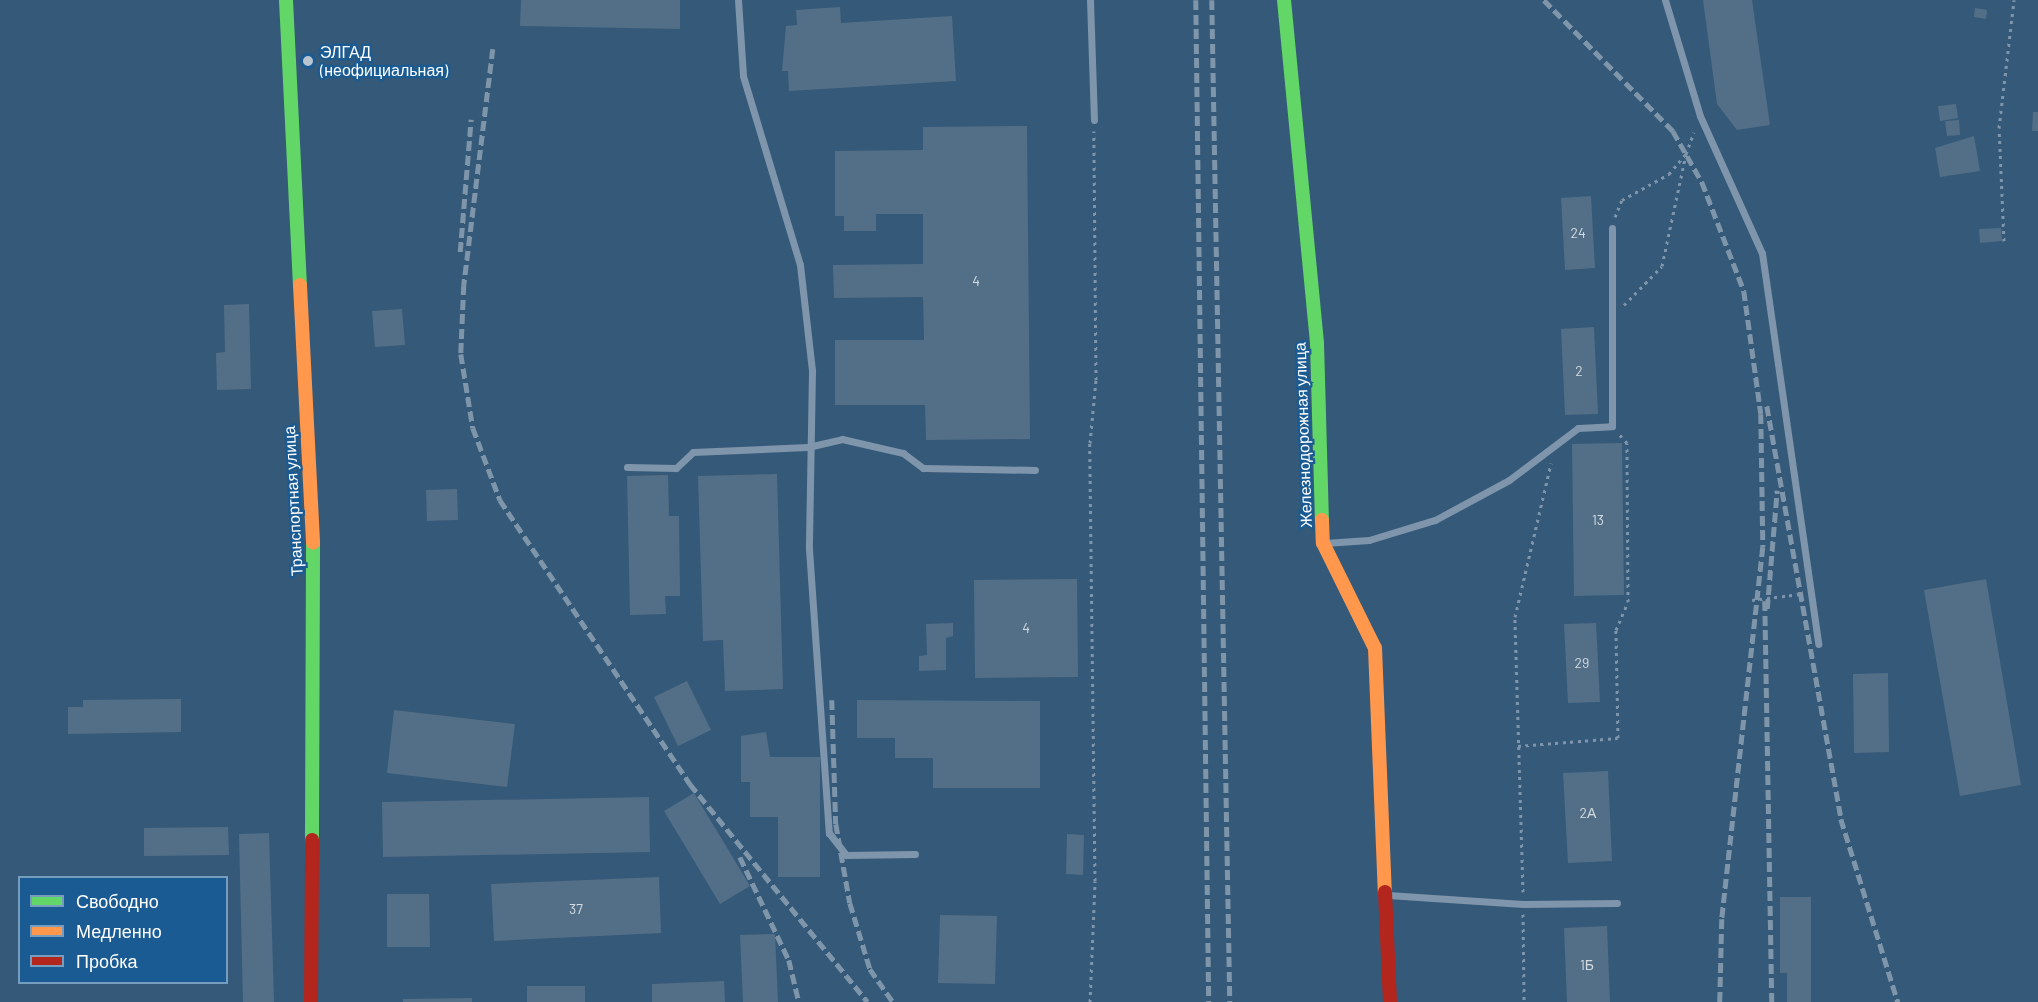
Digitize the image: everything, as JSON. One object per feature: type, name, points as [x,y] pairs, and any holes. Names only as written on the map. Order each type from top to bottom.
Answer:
[{"type":"street","name":"Транспортная улица","points":[[286,0],[314,571],[311,1002]]},
{"type":"street","name":"Железнодорожная улица","points":[[1284,0],[1317,344],[1323,543],[1375,648],[1388,895],[1390,1002]]},
{"type":"lane","points":[[738,0],[742,76],[800,265],[812,371],[808,447],[818,724],[829,833],[846,855],[915,854]]},
{"type":"lane","points":[[1090,0],[1094,120]]},
{"type":"lane","points":[[1665,0],[1700,116],[1762,253],[1818,644]]},
{"type":"lane","points":[[1323,543],[1369,540],[1435,520],[1509,480],[1563,437],[1578,428],[1612,426],[1612,228]]},
{"type":"lane","points":[[627,467],[676,468],[693,452],[808,447],[842,439],[903,453],[923,468],[1035,470]]},
{"type":"lane","points":[[1388,895],[1523,904],[1617,903]]},
{"type":"path","points":[[2004,241],[1999,128],[2014,0]]},
{"type":"path","points":[[1612,318],[1662,266],[1686,154],[1700,116]]},
{"type":"path","points":[[1090,1002],[1095,881],[1090,442],[1096,380],[1094,120]]},
{"type":"path","points":[[1612,228],[1622,200],[1669,174],[1686,154]]},
{"type":"path","points":[[1518,746],[1618,738],[1616,630],[1628,602],[1628,443],[1612,426]]},
{"type":"path","points":[[1524,1002],[1515,617],[1538,505],[1563,437]]},
{"type":"path","points":[[1752,600],[1811,593]]},
{"type":"building","points":[[521,0],[680,0],[680,29],[520,26]]},
{"type":"building","points":[[1703,0],[1752,0],[1770,125],[1737,130],[1717,104]]},
{"type":"building","points":[[840,7],[841,23],[952,16],[956,81],[789,91],[788,71],[782,71],[786,26],[797,25],[796,10]]},
{"type":"building","points":[[1975,8],[1987,10],[1986,19],[1974,17]]},
{"type":"building","points":[[1956,104],[1958,118],[1940,121],[1938,106]]},
{"type":"building","points":[[2033,112],[2038,112],[2038,131],[2032,131]]},
{"type":"building","points":[[1959,120],[1960,135],[1947,136],[1945,121]]},
{"type":"building","points":[[1027,126],[1030,439],[926,440],[925,405],[835,405],[835,340],[924,340],[923,297],[834,298],[833,265],[923,264],[923,214],[876,214],[876,231],[844,231],[844,216],[835,216],[835,151],[923,150],[923,127]]},
{"type":"building","points":[[1974,136],[1980,171],[1940,177],[1935,148]]},
{"type":"building","points":[[1591,196],[1595,268],[1565,270],[1561,198]]},
{"type":"building","points":[[2001,228],[2002,241],[1980,243],[1979,229]]},
{"type":"building","points":[[249,304],[251,389],[217,390],[216,353],[225,352],[224,305]]},
{"type":"building","points":[[402,309],[405,345],[375,347],[372,311]]},
{"type":"building","points":[[1594,327],[1598,414],[1565,415],[1561,329]]},
{"type":"building","points":[[1622,443],[1624,595],[1574,596],[1572,444]]},
{"type":"building","points":[[777,474],[783,689],[725,691],[723,640],[703,641],[698,476]]},
{"type":"building","points":[[668,475],[669,516],[679,516],[680,596],[665,596],[666,614],[630,615],[627,476]]},
{"type":"building","points":[[457,489],[458,520],[427,521],[426,490]]},
{"type":"building","points":[[1077,579],[1078,677],[975,678],[974,580]]},
{"type":"building","points":[[1986,579],[2021,785],[1960,796],[1924,590]]},
{"type":"building","points":[[953,623],[953,636],[946,638],[946,670],[919,671],[919,656],[927,655],[926,624]]},
{"type":"building","points":[[1596,623],[1600,702],[1568,703],[1564,624]]},
{"type":"building","points":[[1888,673],[1889,752],[1854,753],[1853,674]]},
{"type":"building","points":[[687,681],[711,730],[678,746],[654,697]]},
{"type":"building","points":[[181,699],[181,732],[68,734],[68,707],[83,707],[83,700]]},
{"type":"building","points":[[857,700],[1040,701],[1040,788],[933,788],[933,758],[895,758],[895,738],[857,738]]},
{"type":"building","points":[[394,710],[515,724],[507,787],[387,773]]},
{"type":"building","points":[[766,732],[770,757],[820,757],[820,877],[778,877],[778,817],[750,817],[750,782],[741,782],[741,736]]},
{"type":"building","points":[[1608,771],[1612,861],[1568,863],[1563,773]]},
{"type":"building","points":[[694,793],[750,886],[720,904],[664,811]]},
{"type":"building","points":[[649,797],[650,852],[383,857],[382,802]]},
{"type":"building","points":[[228,827],[229,855],[144,856],[144,828]]},
{"type":"building","points":[[269,833],[274,1002],[243,1002],[239,834]]},
{"type":"building","points":[[1067,834],[1084,835],[1083,875],[1066,874]]},
{"type":"building","points":[[659,877],[661,933],[494,941],[491,884]]},
{"type":"building","points":[[387,894],[429,894],[430,947],[387,947]]},
{"type":"building","points":[[1780,897],[1811,897],[1811,1002],[1787,1002],[1787,973],[1780,973]]},
{"type":"building","points":[[940,915],[997,916],[995,984],[938,983]]},
{"type":"building","points":[[1607,926],[1610,1002],[1567,1002],[1564,928]]},
{"type":"building","points":[[775,934],[778,1002],[743,1002],[740,935]]},
{"type":"building","points":[[724,981],[725,1002],[652,1002],[652,984]]},
{"type":"building","points":[[527,986],[585,986],[585,1002],[527,1002]]},
{"type":"building","points":[[472,998],[472,1002],[403,1002],[403,999]]},
{"type":"railway","points":[[1196,0],[1209,1002]]},
{"type":"railway","points":[[1212,0],[1230,1002]]},
{"type":"railway","points":[[1544,0],[1673,131],[1702,182],[1744,291],[1761,414],[1763,547],[1722,919],[1720,1002]]},
{"type":"railway","points":[[493,49],[464,285],[461,354],[473,428],[500,500],[690,784],[868,1002]]},
{"type":"railway","points":[[460,252],[471,119]]},
{"type":"railway","points":[[1767,406],[1841,819],[1898,1002]]},
{"type":"railway","points":[[1767,609],[1777,490]]},
{"type":"railway","points":[[1765,601],[1772,1002]]},
{"type":"railway","points":[[832,700],[836,824],[850,903],[870,969],[893,1002]]},
{"type":"railway","points":[[740,857],[789,960],[799,1002]]},
{"type":"traffic: fast","points":[[286,0],[300,285]]},
{"type":"traffic: fast","points":[[1284,0],[1317,343],[1322,520]]},
{"type":"traffic: fast","points":[[312,840],[313,543]]},
{"type":"traffic: slow","points":[[300,285],[313,543]]},
{"type":"traffic: slow","points":[[1322,520],[1323,543],[1375,648],[1385,892]]},
{"type":"traffic: jam","points":[[311,1002],[312,840]]},
{"type":"traffic: jam","points":[[1385,892],[1390,1002]]},
{"type":"place","name":"ЭЛГАД (неофициальная)","points":[[308,61]]}]
